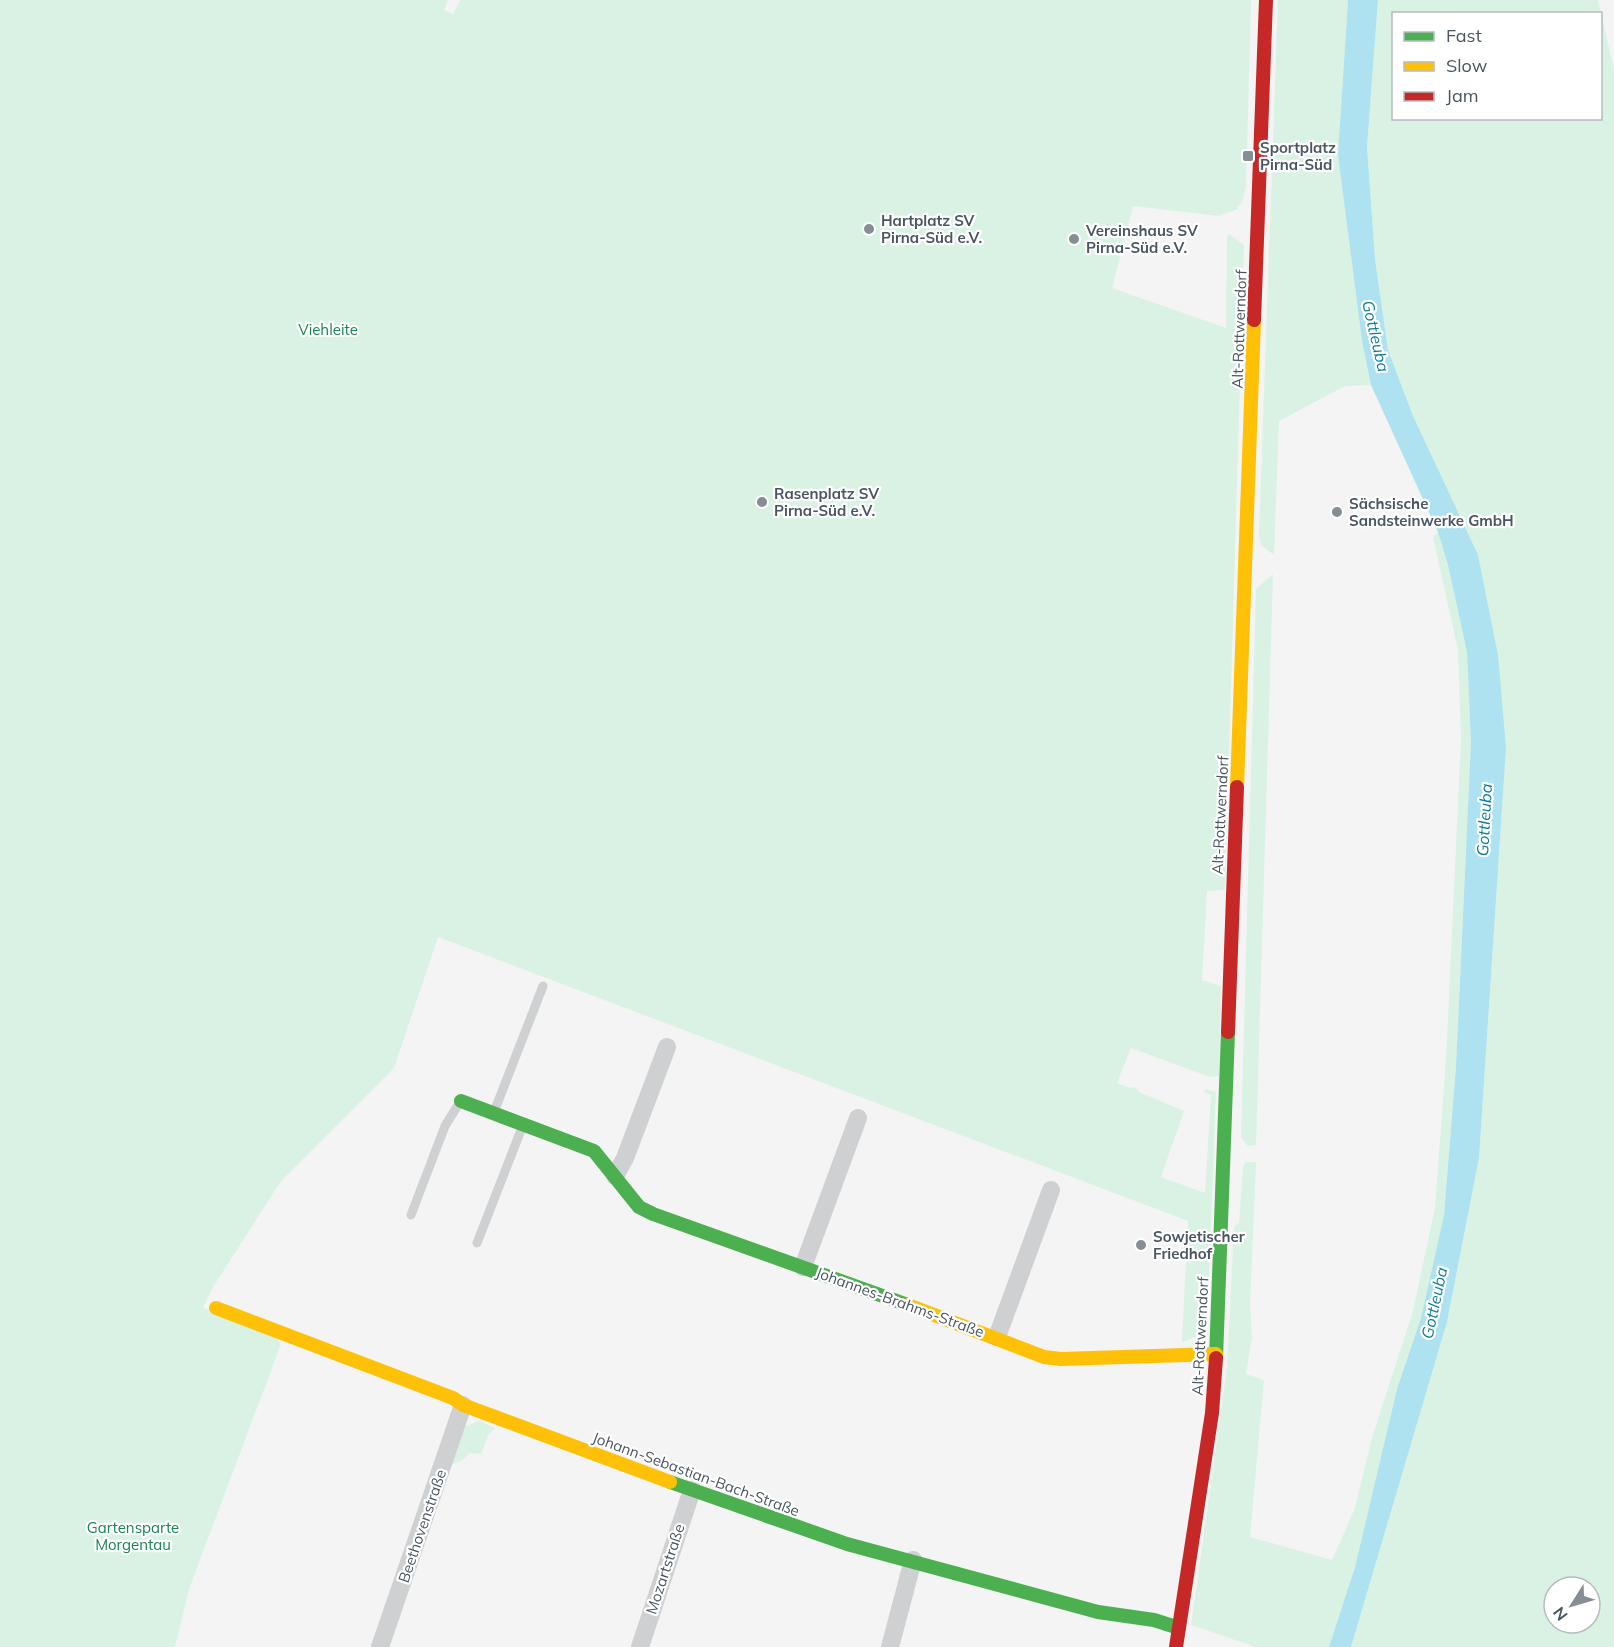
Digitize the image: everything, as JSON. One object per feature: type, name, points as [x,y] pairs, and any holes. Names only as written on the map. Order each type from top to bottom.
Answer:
[{"type":"street","name":"Alt-Rottwerndorf","points":[[1176,1647],[1212,1413],[1216,1354],[1266,0]]},
{"type":"street","points":[[615,1176],[625,1158],[667,1047]]},
{"type":"street","name":"Johannes-Brahms-Straße","points":[[461,1101],[594,1151],[639,1207],[653,1214],[997,1338],[1044,1358],[1216,1354]]},
{"type":"street","name":"Johannes-Brahms-Straße","points":[[803,1267],[858,1118]]},
{"type":"street","name":"Johannes-Brahms-Straße","points":[[997,1338],[1051,1190]]},
{"type":"street","name":"Johann-Sebastian-Bach-Straße","points":[[216,1308],[453,1398],[464,1405],[837,1541],[1098,1612],[1154,1620],[1179,1628]]},
{"type":"street","name":"Beethovenstraße","points":[[380,1647],[464,1405]]},
{"type":"street","name":"Mozartstraße","points":[[640,1647],[692,1490]]},
{"type":"street","points":[[890,1647],[913,1560]]},
{"type":"lane","points":[[493,1113],[543,986]]},
{"type":"lane","name":"Johannes-Brahms-Straße","points":[[411,1215],[445,1126],[461,1101]]},
{"type":"lane","points":[[477,1243],[523,1124]]},
{"type":"green space","points":[[0,0],[448,0],[444,10],[453,14],[460,0],[1251,0],[1246,186],[1242,203],[1237,206],[1238,209],[1219,216],[1133,206],[1112,288],[1226,328],[1227,236],[1229,234],[1244,245],[1225,890],[1207,891],[1202,980],[1221,986],[1219,1076],[1210,1077],[1131,1048],[1117,1083],[1130,1088],[1136,1087],[1139,1092],[1184,1111],[1161,1177],[1205,1193],[1211,1095],[1203,1092],[1206,1089],[1216,1092],[1207,1327],[1201,1335],[1182,1342],[1188,1221],[438,937],[394,1068],[281,1181],[213,1287],[203,1308],[272,1333],[281,1344],[189,1589],[175,1647],[0,1647]]},
{"type":"green space","points":[[1278,0],[1348,0],[1338,155],[1362,341],[1371,385],[1345,386],[1279,421],[1274,555],[1261,545],[1259,535]]},
{"type":"green space","points":[[1378,0],[1598,0],[1601,12],[1392,12],[1392,120],[1602,120],[1602,18],[1614,70],[1614,1647],[1351,1647],[1447,1322],[1479,1158],[1506,748],[1413,416],[1388,350],[1375,259],[1367,147]]},
{"type":"green space","points":[[1438,532],[1448,565],[1467,652],[1471,742],[1456,1067],[1444,1215],[1421,1318],[1397,1389],[1355,1567],[1329,1647],[1256,1647],[1191,1625],[1227,1368],[1234,1227],[1239,1223],[1245,1162],[1256,1162],[1250,1304],[1252,1337],[1246,1374],[1264,1380],[1250,1537],[1332,1560],[1355,1508],[1372,1438],[1413,1311],[1435,1208],[1446,1060],[1461,739],[1458,650],[1433,537]]},
{"type":"green space","points":[[1273,574],[1256,1145],[1248,1146],[1241,1138],[1256,589]]},
{"type":"green space","points":[[479,1421],[495,1428],[488,1435],[481,1454],[470,1453],[461,1461],[448,1466],[464,1427]]},
{"type":"water","name":"Gottleuba","points":[[1348,0],[1378,0],[1367,147],[1375,259],[1388,350],[1413,416],[1478,555],[1498,655],[1506,748],[1479,1158],[1447,1322],[1351,1647],[1329,1647],[1355,1567],[1397,1389],[1421,1318],[1444,1215],[1456,1067],[1471,742],[1467,652],[1448,565],[1438,532],[1371,385],[1362,341],[1338,155]]},
{"type":"traffic: fast","points":[[1216,1358],[1228,1032]]},
{"type":"traffic: fast","points":[[461,1101],[594,1151],[639,1207],[653,1214],[908,1305]]},
{"type":"traffic: fast","points":[[670,1482],[847,1544],[1098,1612],[1154,1620],[1179,1628]]},
{"type":"traffic: slow","points":[[1237,787],[1254,320]]},
{"type":"traffic: slow","points":[[908,1305],[1044,1357],[1061,1359],[1216,1354]]},
{"type":"traffic: slow","points":[[216,1308],[453,1398],[463,1405],[670,1482]]},
{"type":"traffic: jam","points":[[1254,320],[1266,0]]},
{"type":"traffic: jam","points":[[1228,1032],[1237,787]]},
{"type":"traffic: jam","points":[[1176,1647],[1212,1413],[1216,1358]]},
{"type":"place","name":"Sportplatz Pirna-Süd","points":[[1248,156]]},
{"type":"place","name":"Hartplatz SV Pirna-Süd e.V.","points":[[869,229]]},
{"type":"place","name":"Vereinshaus SV Pirna-Süd e.V.","points":[[1074,239]]},
{"type":"place","name":"Rasenplatz SV Pirna-Süd e.V.","points":[[762,502]]},
{"type":"place","name":"Sächsische Sandsteinwerke GmbH","points":[[1337,512]]},
{"type":"place","name":"Sowjetischer Friedhof","points":[[1141,1245]]},
{"type":"park label","name":"Viehleite","points":[[328,329]]},
{"type":"park label","name":"Gartensparte Morgentau","points":[[133,1536]]}]
